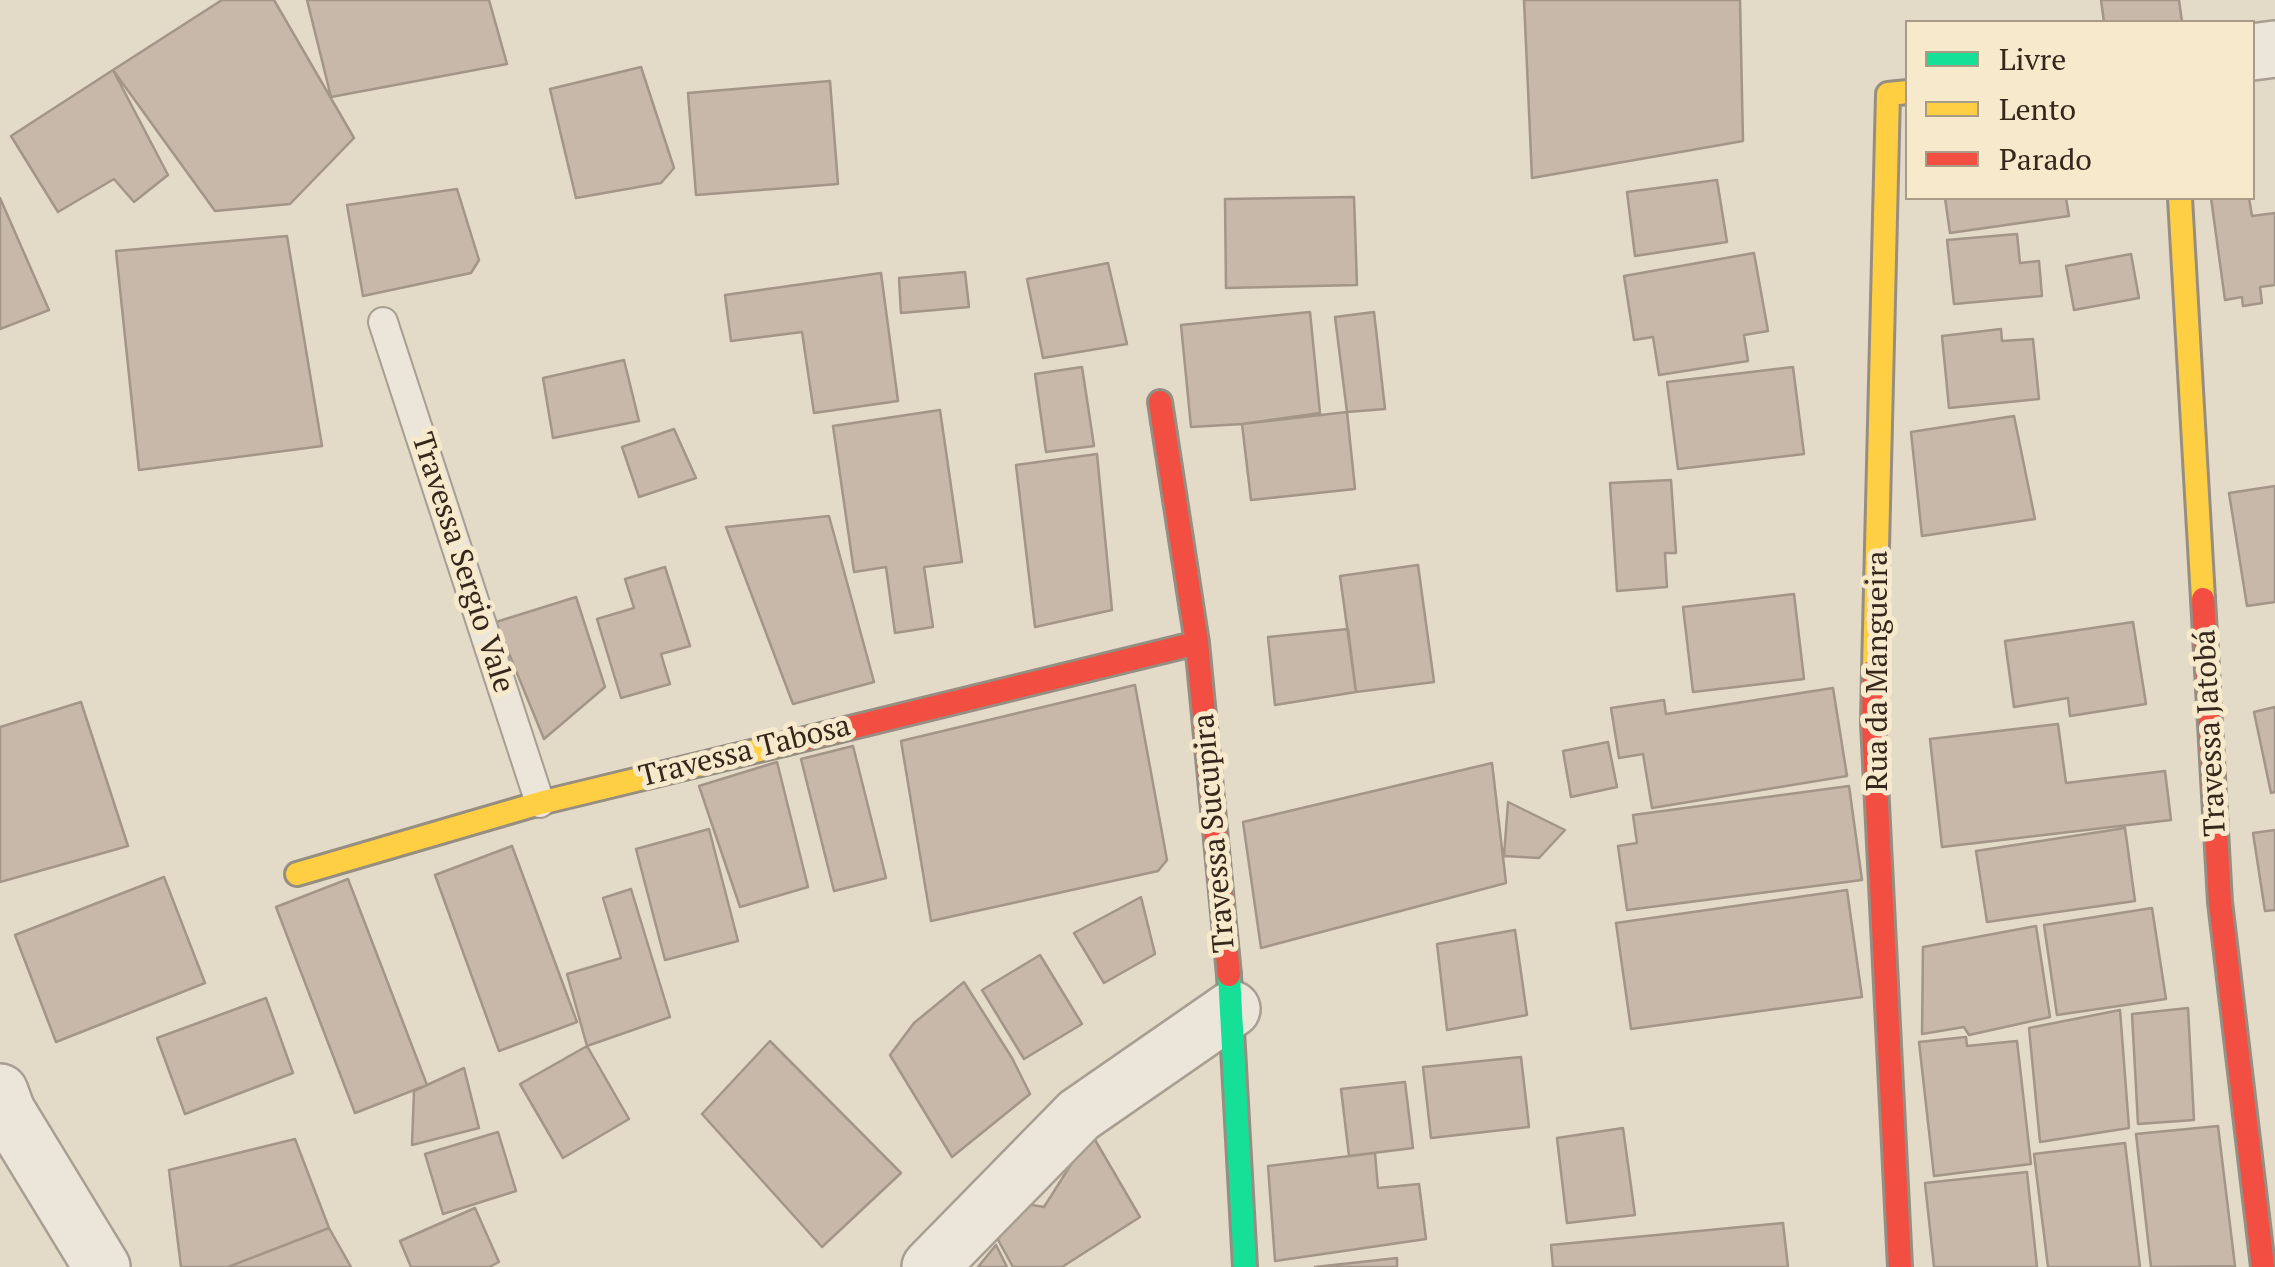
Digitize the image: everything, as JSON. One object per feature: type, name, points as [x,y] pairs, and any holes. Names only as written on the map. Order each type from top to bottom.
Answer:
[{"type":"street","name":"Rua da Mangueira","points":[[1900,1267],[1873,723],[1888,94],[1905,92]]},
{"type":"street","name":"Travessa Jatobá","points":[[2180,200],[2220,902],[2263,1267]]},
{"type":"street","name":"Travessa Sucupira","points":[[1160,402],[1196,643],[1232,1009],[1246,1267]]},
{"type":"street","name":"Travessa Tabosa","points":[[297,874],[540,803],[1196,643]]},
{"type":"street","points":[[930,1267],[1080,1114],[1232,1009]]},
{"type":"street","points":[[0,1092],[7,1111],[102,1267]]},
{"type":"lane","name":"Travessa Sergio Vale","points":[[383,322],[540,803]]},
{"type":"building","points":[[222,0],[274,0],[354,138],[290,204],[215,211],[113,70]]},
{"type":"building","points":[[307,0],[489,0],[507,64],[331,97]]},
{"type":"building","points":[[1524,0],[1740,0],[1743,141],[1532,178]]},
{"type":"building","points":[[2101,0],[2179,0],[2182,20],[2104,20]]},
{"type":"building","points":[[641,67],[674,168],[661,183],[576,198],[550,89]]},
{"type":"building","points":[[113,70],[168,175],[134,202],[114,179],[58,212],[11,136]]},
{"type":"building","points":[[830,81],[838,184],[696,195],[688,93]]},
{"type":"building","points":[[1717,180],[1727,242],[1635,256],[1627,192]]},
{"type":"building","points":[[457,189],[479,260],[471,273],[363,296],[347,205]]},
{"type":"building","points":[[1354,197],[1357,285],[1226,288],[1225,199]]},
{"type":"building","points":[[0,198],[49,310],[0,329]]},
{"type":"building","points":[[1945,200],[2066,200],[2069,216],[1950,233]]},
{"type":"building","points":[[2211,200],[2249,200],[2252,216],[2275,213],[2275,285],[2260,287],[2262,303],[2243,306],[2242,297],[2225,300]]},
{"type":"building","points":[[2017,234],[2020,263],[2039,261],[2042,296],[1954,304],[1947,240]]},
{"type":"building","points":[[287,236],[322,446],[139,470],[116,251]]},
{"type":"building","points":[[1754,253],[1768,331],[1744,335],[1748,361],[1659,375],[1653,337],[1634,340],[1624,276]]},
{"type":"building","points":[[2131,254],[2139,298],[2074,310],[2066,266]]},
{"type":"building","points":[[1108,263],[1127,344],[1043,358],[1027,279]]},
{"type":"building","points":[[965,272],[969,307],[901,313],[899,278]]},
{"type":"building","points":[[881,273],[898,401],[814,413],[802,332],[731,341],[725,295]]},
{"type":"building","points":[[1310,312],[1320,413],[1191,427],[1181,325]]},
{"type":"building","points":[[1374,312],[1385,409],[1347,412],[1335,317]]},
{"type":"building","points":[[2001,329],[2002,341],[2033,339],[2039,399],[1949,408],[1942,336]]},
{"type":"building","points":[[624,360],[639,421],[553,438],[543,378]]},
{"type":"building","points":[[1082,367],[1094,446],[1046,452],[1035,374]]},
{"type":"building","points":[[1793,367],[1804,454],[1678,469],[1667,382]]},
{"type":"building","points":[[940,410],[962,562],[924,567],[933,627],[895,633],[886,567],[854,572],[833,426]]},
{"type":"building","points":[[1347,412],[1355,489],[1251,500],[1242,424]]},
{"type":"building","points":[[2014,416],[2035,519],[1922,536],[1911,432]]},
{"type":"building","points":[[674,429],[696,478],[639,497],[622,447]]},
{"type":"building","points":[[1097,454],[1112,610],[1035,627],[1016,465]]},
{"type":"building","points":[[1671,480],[1676,553],[1665,553],[1667,587],[1617,591],[1610,483]]},
{"type":"building","points":[[2275,486],[2275,602],[2247,606],[2229,493]]},
{"type":"building","points":[[829,516],[874,682],[793,704],[726,527]]},
{"type":"building","points":[[1418,565],[1434,682],[1356,692],[1340,576]]},
{"type":"building","points":[[665,567],[690,646],[661,654],[670,684],[621,698],[597,619],[634,608],[625,579]]},
{"type":"building","points":[[1794,594],[1804,679],[1693,692],[1683,607]]},
{"type":"building","points":[[576,597],[605,687],[544,739],[496,622]]},
{"type":"building","points":[[2133,622],[2146,704],[2070,716],[2068,698],[2014,707],[2005,641]]},
{"type":"building","points":[[1348,629],[1356,692],[1275,705],[1268,637]]},
{"type":"building","points":[[1135,685],[1167,860],[1158,871],[931,921],[901,741]]},
{"type":"building","points":[[1833,688],[1847,776],[1652,808],[1643,754],[1619,758],[1611,708],[1664,700],[1666,714]]},
{"type":"building","points":[[81,702],[128,846],[0,882],[0,727]]},
{"type":"building","points":[[2275,707],[2275,792],[2271,793],[2254,712]]},
{"type":"building","points":[[2058,724],[2066,783],[2165,771],[2171,820],[1942,847],[1930,739]]},
{"type":"building","points":[[1608,742],[1617,787],[1571,797],[1563,751]]},
{"type":"building","points":[[853,746],[886,878],[834,891],[801,759]]},
{"type":"building","points":[[777,762],[808,887],[740,907],[699,786]]},
{"type":"building","points":[[1492,763],[1506,883],[1261,948],[1243,822]]},
{"type":"building","points":[[1849,786],[1862,880],[1627,910],[1618,846],[1637,843],[1633,815]]},
{"type":"building","points":[[1508,802],[1565,830],[1539,858],[1504,856]]},
{"type":"building","points":[[2125,828],[2135,901],[1987,922],[1976,851]]},
{"type":"building","points":[[709,829],[738,941],[665,960],[636,849]]},
{"type":"building","points":[[2275,830],[2275,910],[2265,911],[2253,833]]},
{"type":"building","points":[[512,846],[577,1022],[499,1051],[435,875]]},
{"type":"building","points":[[164,877],[205,983],[56,1042],[15,935]]},
{"type":"building","points":[[348,879],[427,1085],[355,1113],[276,907]]},
{"type":"building","points":[[631,889],[670,1017],[587,1046],[567,974],[621,958],[603,898]]},
{"type":"building","points":[[1847,890],[1862,997],[1631,1029],[1616,923]]},
{"type":"building","points":[[1141,897],[1155,954],[1104,983],[1074,933]]},
{"type":"building","points":[[2152,908],[2166,999],[2057,1015],[2044,925]]},
{"type":"building","points":[[2036,926],[2050,1017],[1969,1035],[1964,1027],[1922,1034],[1923,947]]},
{"type":"building","points":[[1515,930],[1527,1015],[1447,1030],[1437,944]]},
{"type":"building","points":[[1040,955],[1082,1024],[1024,1059],[982,990]]},
{"type":"building","points":[[964,982],[1030,1094],[952,1157],[890,1055],[914,1023]]},
{"type":"building","points":[[266,998],[293,1073],[185,1114],[157,1038]]},
{"type":"building","points":[[2188,1008],[2194,1120],[2138,1124],[2132,1014]]},
{"type":"building","points":[[2120,1010],[2129,1128],[2040,1142],[2029,1028]]},
{"type":"building","points":[[1966,1037],[1967,1046],[2017,1041],[2031,1164],[1934,1176],[1919,1042]]},
{"type":"building","points":[[770,1041],[901,1173],[822,1247],[702,1114]]},
{"type":"building","points":[[587,1046],[629,1119],[563,1158],[520,1084]]},
{"type":"building","points":[[1521,1057],[1529,1127],[1431,1138],[1423,1067]]},
{"type":"building","points":[[464,1068],[479,1128],[412,1145],[414,1091]]},
{"type":"building","points":[[1405,1082],[1413,1148],[1349,1156],[1341,1089]]},
{"type":"building","points":[[2218,1126],[2235,1266],[2151,1267],[2136,1134]]},
{"type":"building","points":[[1623,1128],[1635,1215],[1567,1223],[1557,1138]]},
{"type":"building","points":[[498,1132],[516,1191],[443,1214],[425,1154]]},
{"type":"building","points":[[1091,1133],[1140,1217],[1062,1267],[1013,1267],[991,1227],[1026,1204],[1044,1207]]},
{"type":"building","points":[[295,1139],[329,1228],[228,1267],[181,1267],[169,1170]]},
{"type":"building","points":[[2125,1143],[2140,1267],[2048,1267],[2034,1154]]},
{"type":"building","points":[[1375,1153],[1378,1188],[1419,1184],[1426,1239],[1275,1261],[1268,1166]]},
{"type":"building","points":[[2027,1172],[2037,1267],[1934,1267],[1925,1183]]},
{"type":"building","points":[[475,1208],[499,1262],[489,1267],[411,1267],[400,1241]]},
{"type":"building","points":[[1783,1223],[1788,1267],[1553,1267],[1551,1245]]},
{"type":"building","points":[[329,1228],[351,1267],[228,1267]]},
{"type":"building","points":[[996,1245],[1007,1267],[978,1267]]},
{"type":"building","points":[[1397,1258],[1397,1267],[1315,1267]]},
{"type":"traffic: fast","points":[[1229,975],[1245,1267]]},
{"type":"traffic: slow","points":[[1874,670],[1888,94],[1905,92]]},
{"type":"traffic: slow","points":[[2180,200],[2203,599]]},
{"type":"traffic: slow","points":[[297,874],[540,803],[784,744]]},
{"type":"traffic: jam","points":[[1160,402],[1197,643],[1229,975]]},
{"type":"traffic: jam","points":[[2203,599],[2220,902],[2263,1267]]},
{"type":"traffic: jam","points":[[784,744],[1197,643]]},
{"type":"traffic: jam","points":[[1874,670],[1873,723],[1900,1267]]}]
